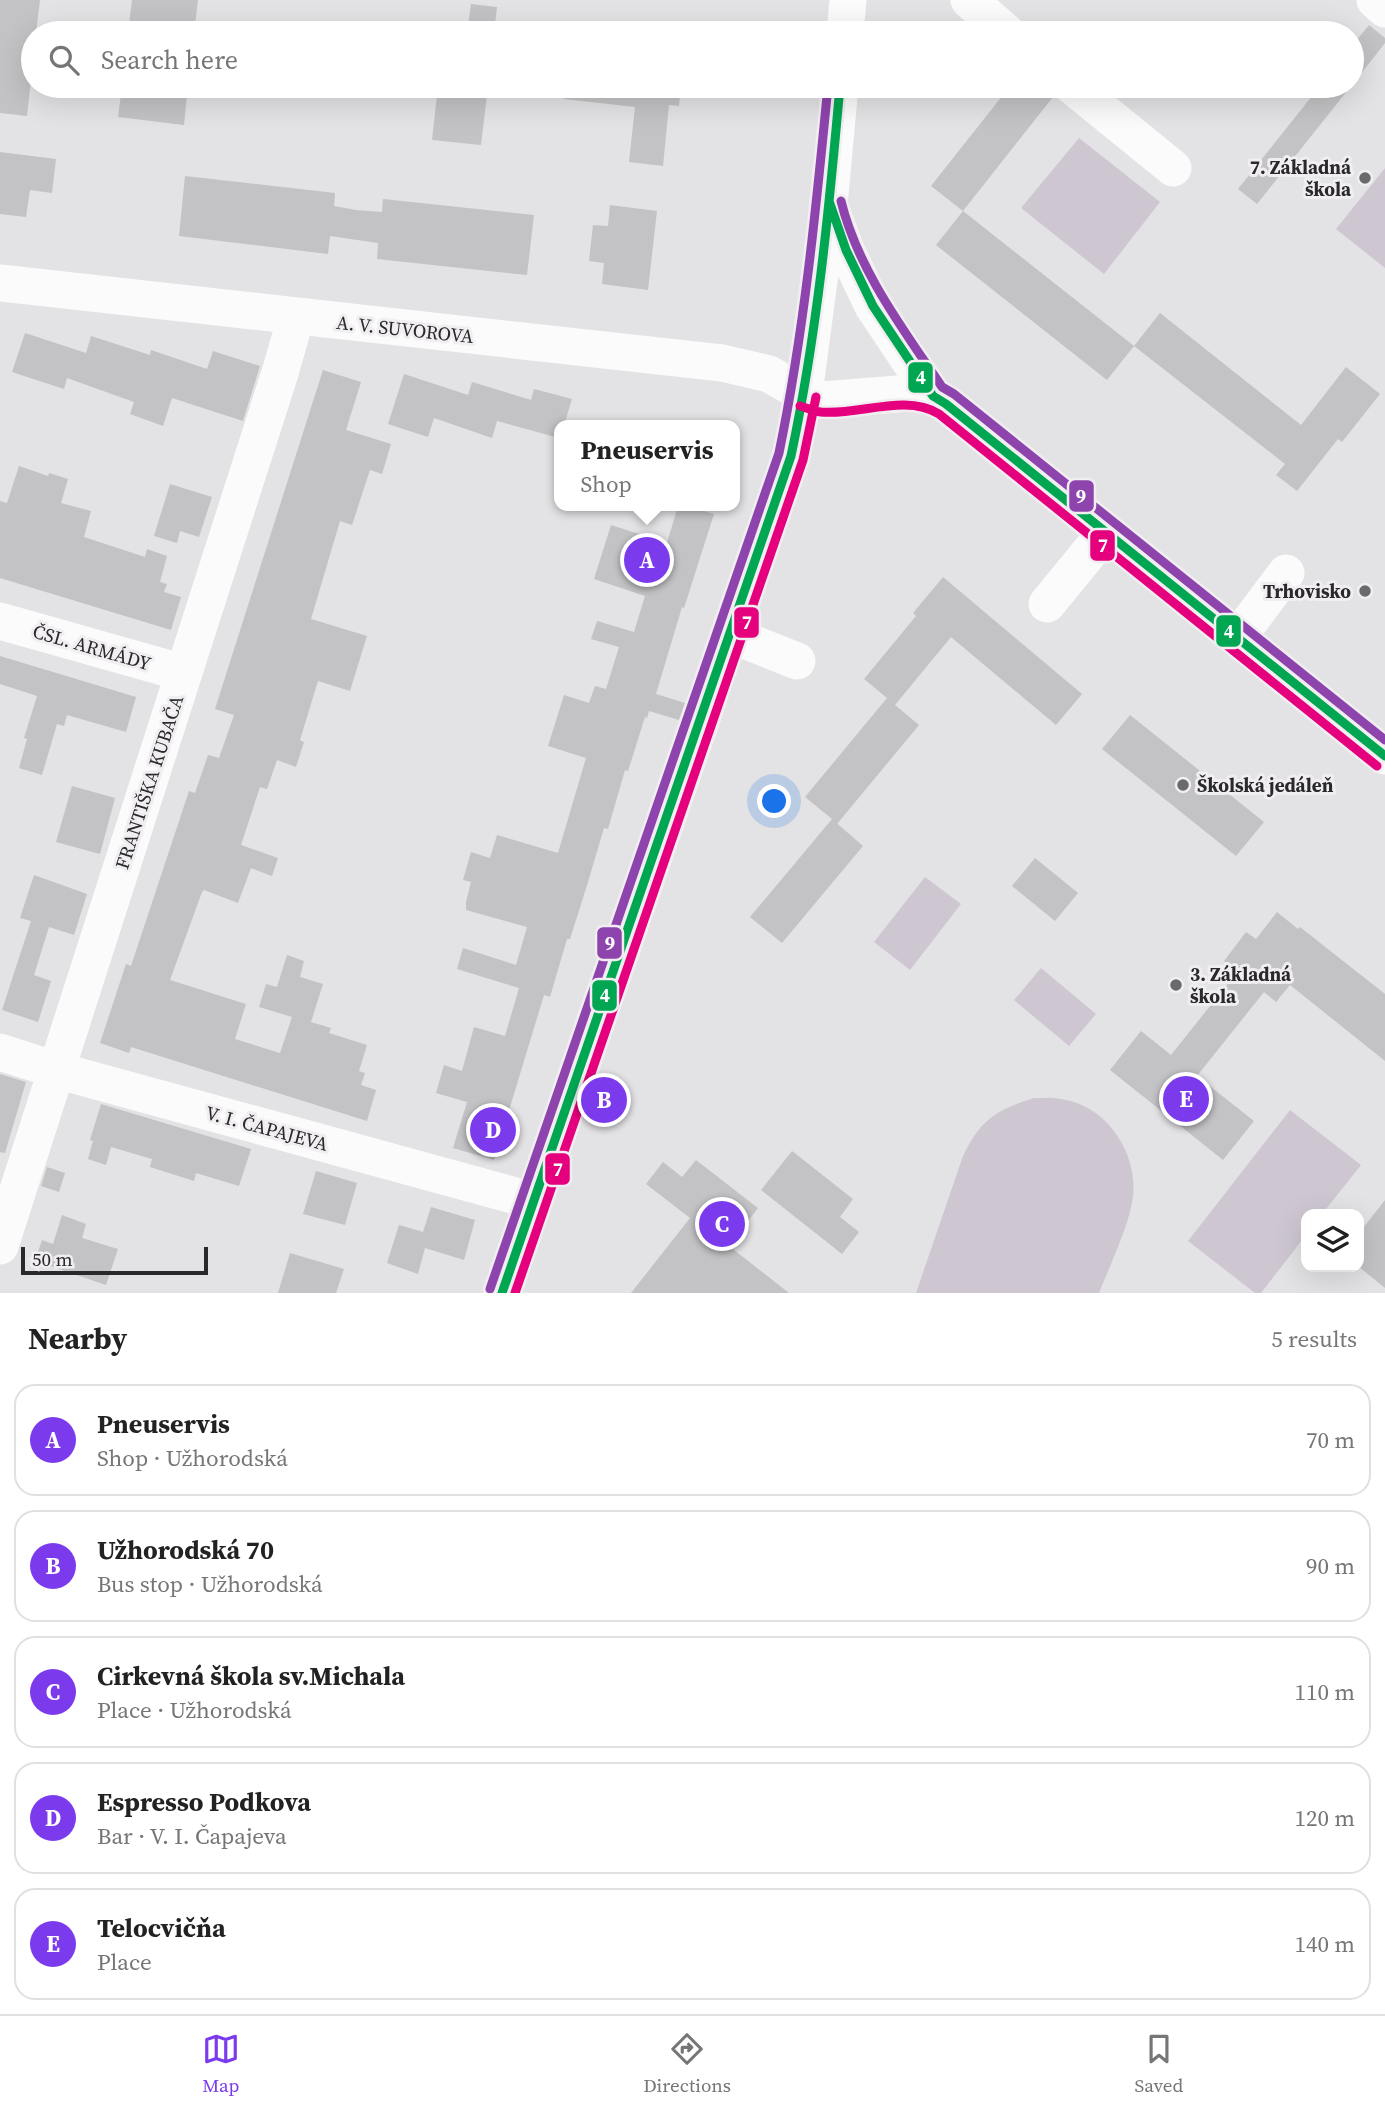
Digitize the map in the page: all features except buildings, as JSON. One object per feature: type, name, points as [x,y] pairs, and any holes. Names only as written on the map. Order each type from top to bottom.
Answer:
[{"type":"street","points":[[846,21],[848,0]]},
{"type":"street","points":[[969,0],[993,21]]},
{"type":"street","points":[[1375,0],[1385,9]]},
{"type":"street","points":[[502,1293],[791,456],[804,394],[829,205],[839,98]]},
{"type":"street","points":[[1087,98],[1172,168]]},
{"type":"street","points":[[829,205],[846,250],[873,306],[933,396],[957,412],[1385,756]]},
{"type":"street","name":"A. V. SUVOROVA","points":[[0,283],[722,363],[769,374],[804,394]]},
{"type":"street","name":"FRANTIŠKA KUBAČA","points":[[0,1246],[6,1205],[56,1070],[296,317]]},
{"type":"street","points":[[804,394],[822,400],[910,393],[933,396]]},
{"type":"street","points":[[1047,604],[1106,532]]},
{"type":"street","points":[[1238,637],[1286,573]]},
{"type":"street","name":"ČSL. ARMÁDY","points":[[0,621],[184,673]]},
{"type":"street","points":[[729,634],[797,661]]},
{"type":"street","name":"V. I. ČAPAJEVA","points":[[0,1052],[56,1070],[534,1201]]},
{"type":"shaded area","points":[[1079,138],[1160,202],[1104,274],[1021,208]]},
{"type":"shaded area","points":[[1385,168],[1385,268],[1336,229]]},
{"type":"shaded area","points":[[925,877],[961,904],[910,970],[874,942]]},
{"type":"shaded area","points":[[1041,968],[1096,1014],[1069,1046],[1014,1000]]},
{"type":"shaded area","points":[[1034,1098],[1061,1099],[1092,1111],[1116,1133],[1130,1164],[1133,1180],[1131,1208],[1099,1293],[916,1293],[963,1156],[976,1133],[1000,1112]]},
{"type":"shaded area","points":[[1290,1110],[1361,1165],[1326,1209],[1301,1209],[1301,1241],[1261,1293],[1255,1293],[1188,1241]]},
{"type":"transit line","name":"9","points":[[490,1289],[779,453],[802,316],[827,98]]},
{"type":"transit line","name":"4","points":[[502,1293],[791,456],[815,318],[839,98]]},
{"type":"transit line","name":"4","points":[[829,201],[846,250],[873,306],[933,396],[1385,756]]},
{"type":"transit line","name":"9","points":[[841,201],[858,251],[870,275],[897,321],[942,387],[1385,740]]},
{"type":"transit line","name":"7","points":[[515,1293],[803,460],[816,397]]},
{"type":"transit line","name":"7","points":[[800,406],[818,412],[835,412],[911,405],[939,414],[1377,766]]},
{"type":"place","name":"7. Základná škola","points":[[1365,178]]},
{"type":"place","name":"Pneuservis","points":[[647,560]]},
{"type":"place","name":"Trhovisko","points":[[1365,591]]},
{"type":"place","name":"Školská jedáleň","points":[[1183,785]]},
{"type":"place","name":"3. Základná škola","points":[[1176,985]]},
{"type":"place","name":"Telocvičňa","points":[[1186,1099]]},
{"type":"place","name":"Užhorodská 70","points":[[604,1100]]},
{"type":"place","name":"Espresso Podkova","points":[[493,1130]]},
{"type":"place","name":"Cirkevná škola sv.Michala","points":[[722,1224]]}]
